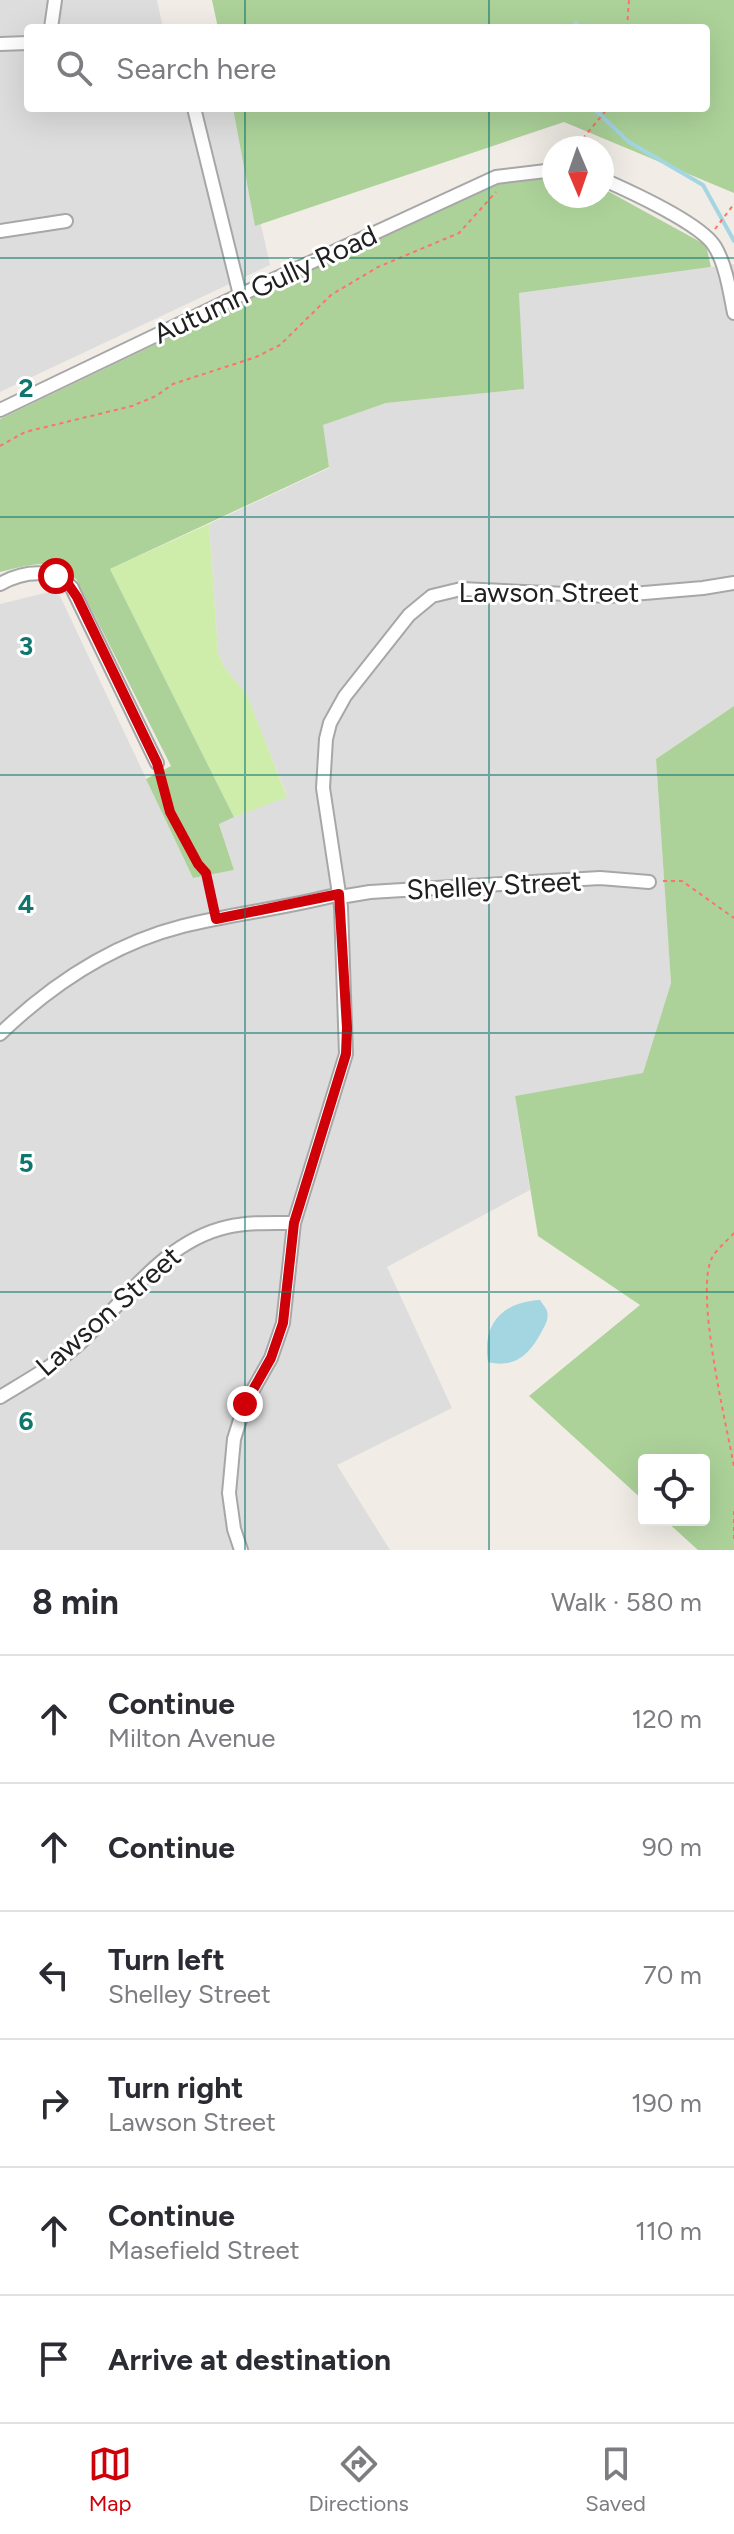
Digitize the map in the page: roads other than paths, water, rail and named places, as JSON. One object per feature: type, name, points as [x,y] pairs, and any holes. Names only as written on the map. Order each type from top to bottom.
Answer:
[{"type":"street","points":[[52,24],[55,0]]},
{"type":"street","points":[[0,44],[24,43]]},
{"type":"street","points":[[195,112],[240,295]]},
{"type":"street","name":"Autumn Gully Road","points":[[0,410],[496,177],[542,171]]},
{"type":"street","points":[[614,185],[651,203],[708,239],[718,255],[734,313]]},
{"type":"street","points":[[0,231],[66,221]]},
{"type":"street","points":[[0,584],[19,576],[44,574],[56,576],[72,588],[157,763]]},
{"type":"street","name":"Lawson Street","points":[[0,1397],[79,1344],[158,1265],[191,1240],[227,1227],[294,1223],[346,1054],[340,895],[323,788],[326,739],[330,723],[345,696],[398,626],[419,605],[446,591],[461,589],[609,596],[690,590],[734,583]]},
{"type":"street","name":"Shelley Street","points":[[0,1034],[24,1011],[80,969],[147,937],[216,919],[370,892],[600,878],[649,882]]},
{"type":"street","points":[[241,1550],[231,1512],[230,1457],[245,1404],[271,1358],[283,1323],[294,1223]]},
{"type":"water","points":[[540,1300],[547,1310],[547,1318],[528,1352],[507,1363],[488,1362],[488,1337],[498,1318],[515,1305]]},
{"type":"waterway","points":[[597,112],[629,142],[703,185],[734,241]]}]
